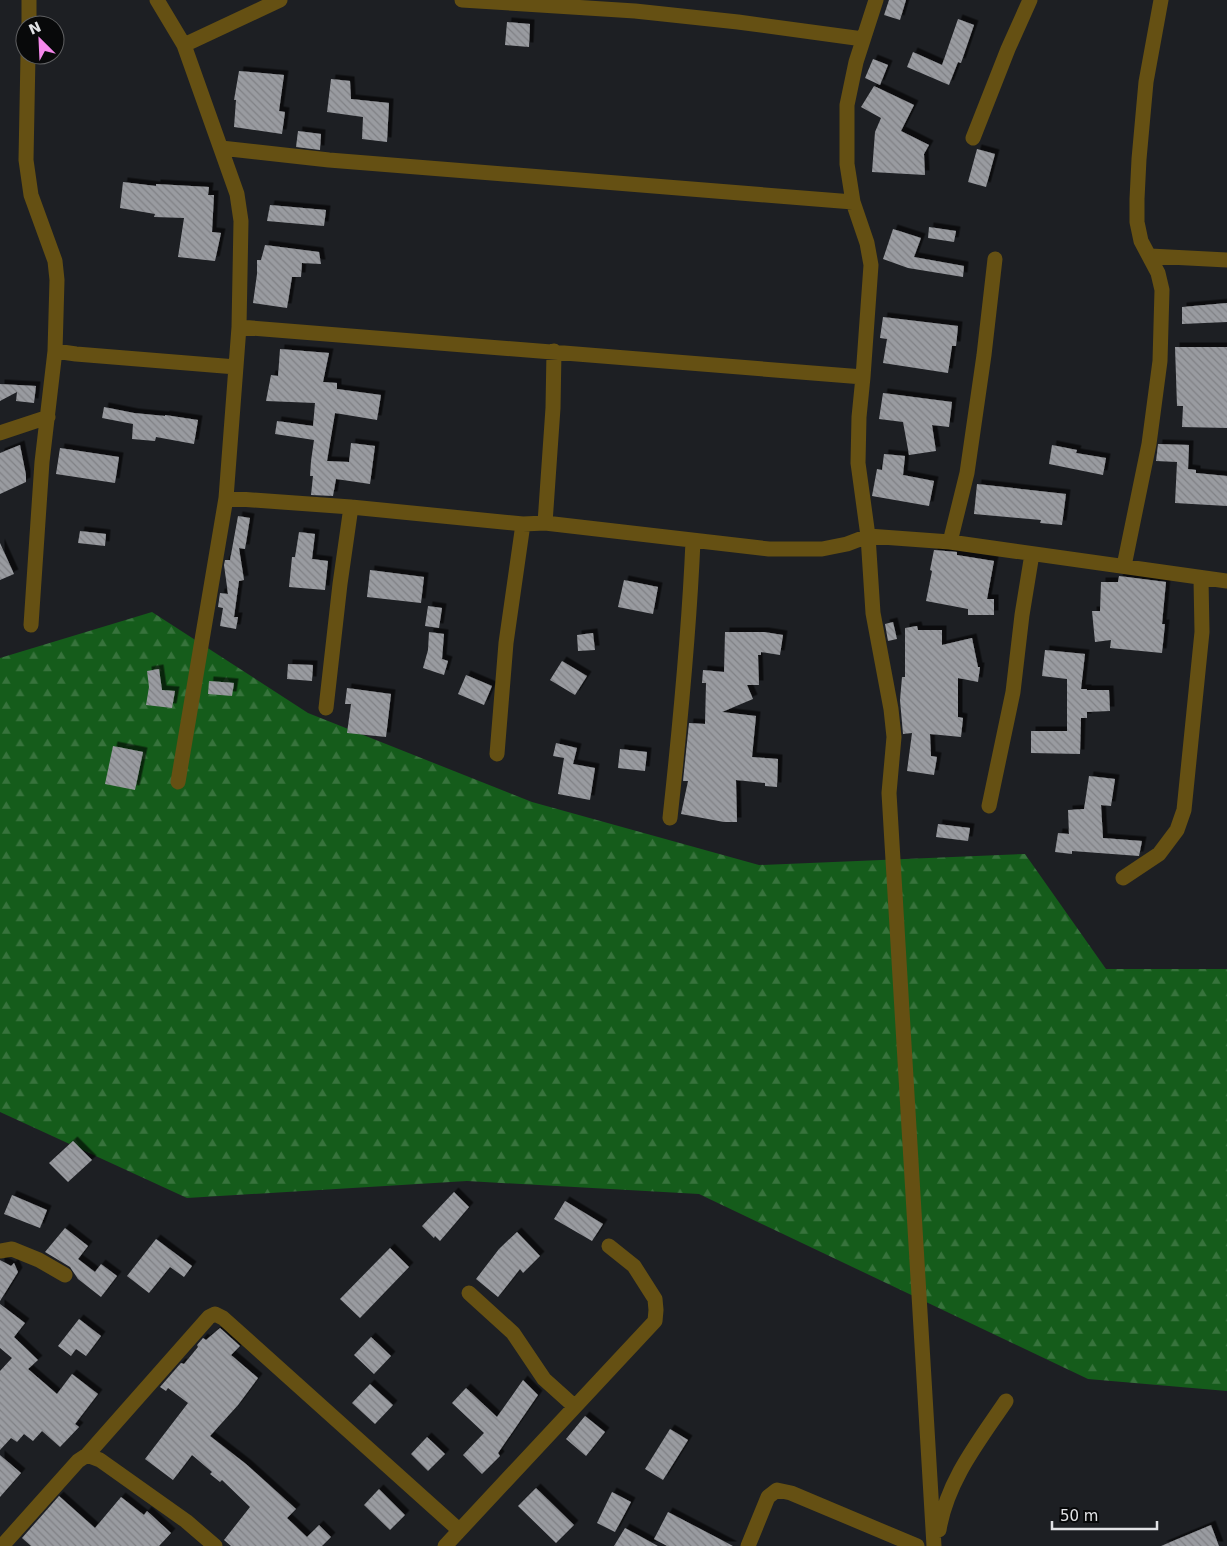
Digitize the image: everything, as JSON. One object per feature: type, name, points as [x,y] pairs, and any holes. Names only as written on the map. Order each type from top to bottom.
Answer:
[{"type":"street","points":[[29,0],[29,15]]},
{"type":"street","points":[[156,0],[184,44],[237,194],[241,221],[239,327],[226,498],[178,782]]},
{"type":"street","points":[[184,44],[280,0]]},
{"type":"street","points":[[462,0],[645,12],[738,22],[863,39]]},
{"type":"street","points":[[876,0],[856,62],[847,105],[847,164],[853,202],[867,243],[871,265],[859,417],[858,463],[868,536],[874,613],[894,736],[889,793],[935,1546]]},
{"type":"street","points":[[973,138],[1008,48],[1030,0]]},
{"type":"street","points":[[1124,566],[1150,444],[1160,362],[1162,290],[1158,273],[1141,241],[1137,222],[1137,199],[1146,82],[1161,0]]},
{"type":"street","points":[[28,65],[26,160],[31,195],[55,261],[57,280],[55,351],[42,462],[31,625]]},
{"type":"street","points":[[221,148],[339,161],[853,202]]},
{"type":"street","points":[[1150,256],[1227,260]]},
{"type":"street","points":[[950,542],[967,473],[984,356],[995,258]]},
{"type":"street","points":[[239,327],[863,377]]},
{"type":"street","points":[[55,351],[236,367]]},
{"type":"street","points":[[545,523],[553,408],[554,351]]},
{"type":"street","points":[[0,433],[48,417]]},
{"type":"street","points":[[226,498],[351,507],[522,524],[545,523],[768,549],[822,549],[847,544],[868,536],[950,542],[1124,566],[1201,579],[1227,581]]},
{"type":"street","points":[[326,708],[351,507]]},
{"type":"street","points":[[497,754],[506,643],[522,524]]},
{"type":"street","points":[[670,818],[684,682],[693,541]]},
{"type":"street","points":[[989,806],[1014,692],[1022,614],[1032,554]]},
{"type":"street","points":[[1123,878],[1159,854],[1177,830],[1184,810],[1202,632],[1201,579]]},
{"type":"street","points":[[445,1546],[654,1321],[655,1299],[634,1266],[609,1246]]},
{"type":"street","points":[[0,1251],[12,1249],[39,1260],[65,1275]]},
{"type":"street","points":[[469,1293],[513,1333],[544,1379],[574,1406]]},
{"type":"street","points":[[2,1546],[78,1461],[87,1456],[208,1317],[215,1314],[223,1318],[459,1530]]},
{"type":"street","points":[[935,1546],[942,1511],[955,1479],[1006,1401]]},
{"type":"street","points":[[87,1456],[100,1460],[186,1521],[215,1546]]},
{"type":"street","points":[[748,1546],[768,1497],[777,1490],[791,1493],[916,1546]]},
{"type":"green space","points":[[152,612],[308,713],[532,802],[759,865],[1025,854],[1106,969],[1227,969],[1227,1391],[1088,1379],[699,1194],[467,1181],[187,1198],[0,1112],[0,658]]},
{"type":"building","points":[[889,0],[906,0],[900,20],[884,15]]},
{"type":"building","points":[[958,19],[974,25],[961,63],[958,62],[949,85],[907,67],[913,52],[942,65]]},
{"type":"building","points":[[507,22],[530,24],[529,47],[505,45]]},
{"type":"building","points":[[873,59],[888,65],[880,85],[865,78]]},
{"type":"building","points":[[239,71],[284,75],[279,111],[285,112],[282,134],[234,127],[236,100],[234,100]]},
{"type":"building","points":[[331,79],[350,81],[351,99],[389,103],[387,142],[362,139],[363,117],[327,112]]},
{"type":"building","points":[[874,86],[914,105],[901,131],[929,145],[924,154],[925,175],[872,172],[875,132],[881,118],[861,107]]},
{"type":"building","points":[[298,131],[321,134],[320,150],[296,147]]},
{"type":"building","points":[[977,149],[995,154],[986,187],[968,182]]},
{"type":"building","points":[[123,182],[156,186],[156,184],[209,187],[208,195],[214,195],[212,232],[221,233],[215,261],[178,257],[184,218],[154,217],[155,214],[120,208]]},
{"type":"building","points":[[270,205],[326,210],[324,226],[267,221]]},
{"type":"building","points":[[929,227],[956,231],[954,242],[928,238]]},
{"type":"building","points":[[893,229],[921,238],[914,257],[964,266],[963,277],[908,268],[883,259]]},
{"type":"building","points":[[265,245],[319,252],[321,264],[302,263],[301,277],[292,277],[287,308],[253,303],[257,260],[261,260]]},
{"type":"building","points":[[1227,303],[1227,322],[1182,324],[1182,307]]},
{"type":"building","points":[[883,317],[958,326],[956,346],[952,346],[948,373],[883,363],[887,339],[880,338]]},
{"type":"building","points":[[1175,347],[1227,347],[1227,428],[1182,427],[1183,406],[1177,406]]},
{"type":"building","points":[[280,349],[329,353],[323,382],[337,383],[337,389],[381,395],[377,420],[335,413],[327,461],[349,462],[351,443],[375,446],[370,484],[336,479],[333,496],[311,495],[313,476],[310,476],[314,440],[275,434],[277,421],[313,426],[315,403],[266,401],[271,375],[278,376]]},
{"type":"building","points":[[0,384],[36,386],[34,403],[16,401],[17,392],[0,401]]},
{"type":"building","points":[[883,393],[952,402],[949,427],[932,425],[936,451],[909,455],[903,422],[879,419]]},
{"type":"building","points":[[104,407],[134,413],[198,420],[194,444],[156,437],[155,441],[132,439],[133,424],[102,418]]},
{"type":"building","points":[[1158,444],[1189,445],[1188,469],[1196,470],[1196,473],[1227,476],[1227,506],[1175,503],[1177,462],[1156,461]]},
{"type":"building","points":[[20,445],[26,482],[0,494],[0,453]]},
{"type":"building","points":[[1052,445],[1077,450],[1076,453],[1106,458],[1103,475],[1049,464]]},
{"type":"building","points":[[60,448],[119,457],[115,483],[56,474]]},
{"type":"building","points":[[884,454],[905,456],[903,475],[934,481],[929,506],[872,496],[877,469],[882,470]]},
{"type":"building","points":[[977,484],[1066,494],[1062,525],[1040,523],[1041,520],[974,514]]},
{"type":"building","points":[[238,516],[250,518],[245,549],[239,548],[244,580],[239,581],[234,617],[238,617],[236,629],[220,626],[223,608],[218,607],[220,593],[228,594],[224,565],[225,560],[230,560]]},
{"type":"building","points":[[80,531],[106,534],[105,546],[78,543]]},
{"type":"building","points":[[299,532],[315,534],[312,559],[328,561],[325,590],[289,587],[292,557],[295,557]]},
{"type":"building","points":[[0,543],[14,574],[0,580]]},
{"type":"building","points":[[934,550],[957,552],[957,555],[994,561],[987,599],[994,599],[994,615],[968,615],[968,609],[926,601]]},
{"type":"building","points":[[370,570],[424,577],[421,603],[367,597]]},
{"type":"building","points":[[1119,576],[1166,582],[1162,624],[1165,624],[1162,653],[1110,648],[1111,640],[1095,642],[1092,611],[1100,611],[1101,582],[1118,582]]},
{"type":"building","points":[[624,580],[658,587],[653,614],[618,607]]},
{"type":"building","points":[[428,606],[442,608],[439,628],[425,626]]},
{"type":"building","points":[[893,622],[897,639],[888,641],[885,624]]},
{"type":"building","points":[[917,626],[918,630],[942,630],[942,645],[972,638],[978,667],[980,667],[978,682],[958,678],[958,717],[963,718],[961,737],[930,734],[931,756],[937,757],[934,775],[907,771],[912,733],[903,734],[900,700],[902,677],[905,677],[905,628]]},
{"type":"building","points":[[429,632],[444,634],[442,659],[448,661],[444,675],[423,668],[428,650]]},
{"type":"building","points":[[725,632],[764,632],[783,635],[780,655],[761,652],[761,655],[758,655],[759,685],[747,685],[753,699],[722,712],[756,716],[752,757],[778,759],[777,787],[765,786],[765,783],[736,780],[737,822],[724,822],[681,814],[688,781],[683,781],[689,723],[705,724],[706,683],[702,683],[703,670],[724,672]]},
{"type":"building","points":[[593,633],[595,650],[578,651],[577,635]]},
{"type":"building","points":[[1045,650],[1085,654],[1081,689],[1109,690],[1110,711],[1087,712],[1087,718],[1081,718],[1080,754],[1031,753],[1031,731],[1067,731],[1067,679],[1042,676]]},
{"type":"building","points":[[562,661],[587,676],[575,695],[550,680]]},
{"type":"building","points":[[288,664],[313,665],[312,681],[287,679]]},
{"type":"building","points":[[159,669],[162,690],[175,691],[172,708],[146,705],[149,687],[147,671]]},
{"type":"building","points":[[466,675],[492,686],[484,705],[458,694]]},
{"type":"building","points":[[209,681],[234,683],[232,696],[208,694]]},
{"type":"building","points":[[347,688],[391,694],[386,737],[347,733],[351,704],[345,704]]},
{"type":"building","points":[[556,743],[577,748],[573,764],[595,768],[590,800],[558,794],[564,758],[553,756]]},
{"type":"building","points":[[113,746],[143,752],[135,790],[105,784]]},
{"type":"building","points":[[620,749],[647,752],[645,771],[618,768]]},
{"type":"building","points":[[1089,776],[1115,779],[1111,806],[1101,805],[1103,838],[1142,841],[1139,856],[1072,851],[1072,854],[1055,852],[1058,833],[1069,834],[1068,810],[1084,809]]},
{"type":"building","points":[[938,824],[970,828],[968,841],[936,837]]},
{"type":"building","points":[[73,1141],[92,1160],[68,1182],[49,1163]]},
{"type":"building","points":[[454,1192],[469,1207],[440,1241],[435,1236],[434,1238],[422,1226]]},
{"type":"building","points":[[12,1195],[47,1210],[40,1228],[4,1214]]},
{"type":"building","points":[[565,1201],[603,1224],[592,1241],[554,1219]]},
{"type":"building","points":[[65,1228],[88,1246],[78,1259],[95,1272],[101,1264],[117,1276],[101,1297],[78,1279],[70,1267],[45,1252]]},
{"type":"building","points":[[517,1232],[540,1256],[523,1273],[520,1269],[498,1297],[476,1279],[499,1249]]},
{"type":"building","points":[[156,1239],[192,1266],[184,1277],[170,1267],[149,1293],[127,1276]]},
{"type":"building","points":[[390,1248],[409,1267],[360,1318],[340,1299]]},
{"type":"building","points":[[0,1260],[11,1266],[14,1263],[18,1272],[0,1301]]},
{"type":"building","points":[[0,1304],[25,1323],[14,1337],[38,1360],[28,1369],[57,1394],[72,1374],[98,1394],[75,1424],[79,1427],[60,1447],[42,1431],[33,1441],[24,1434],[17,1442],[11,1438],[0,1450],[0,1371],[12,1358],[0,1348]]},
{"type":"building","points":[[79,1319],[101,1336],[86,1356],[76,1349],[71,1356],[58,1346]]},
{"type":"building","points":[[220,1328],[240,1346],[231,1355],[258,1378],[238,1405],[210,1436],[246,1464],[296,1509],[287,1518],[307,1537],[319,1525],[331,1537],[322,1546],[231,1546],[224,1540],[250,1507],[222,1480],[220,1482],[210,1474],[212,1472],[192,1455],[173,1480],[145,1459],[188,1403],[168,1388],[166,1391],[160,1387],[181,1363],[184,1364],[203,1338],[206,1340]]},
{"type":"building","points":[[371,1337],[391,1356],[374,1374],[354,1355]]},
{"type":"building","points":[[523,1380],[538,1395],[498,1453],[500,1456],[482,1474],[463,1455],[484,1433],[452,1403],[466,1388],[497,1417]]},
{"type":"building","points":[[370,1384],[393,1405],[375,1424],[352,1403]]},
{"type":"building","points":[[585,1416],[605,1432],[586,1456],[566,1439]]},
{"type":"building","points":[[670,1429],[688,1440],[663,1480],[645,1469]]},
{"type":"building","points":[[427,1437],[445,1454],[428,1471],[411,1454]]},
{"type":"building","points":[[0,1455],[21,1473],[0,1497]]},
{"type":"building","points":[[536,1488],[574,1525],[556,1543],[518,1506]]},
{"type":"building","points":[[379,1489],[405,1515],[390,1530],[364,1505]]},
{"type":"building","points":[[612,1492],[631,1502],[615,1532],[597,1523]]},
{"type":"building","points":[[59,1496],[95,1528],[121,1497],[144,1515],[147,1511],[171,1533],[159,1546],[31,1546],[22,1538]]},
{"type":"building","points":[[668,1512],[733,1546],[667,1546],[654,1539]]},
{"type":"building","points":[[1211,1525],[1219,1546],[1161,1546]]},
{"type":"building","points":[[625,1528],[658,1546],[614,1546]]}]
